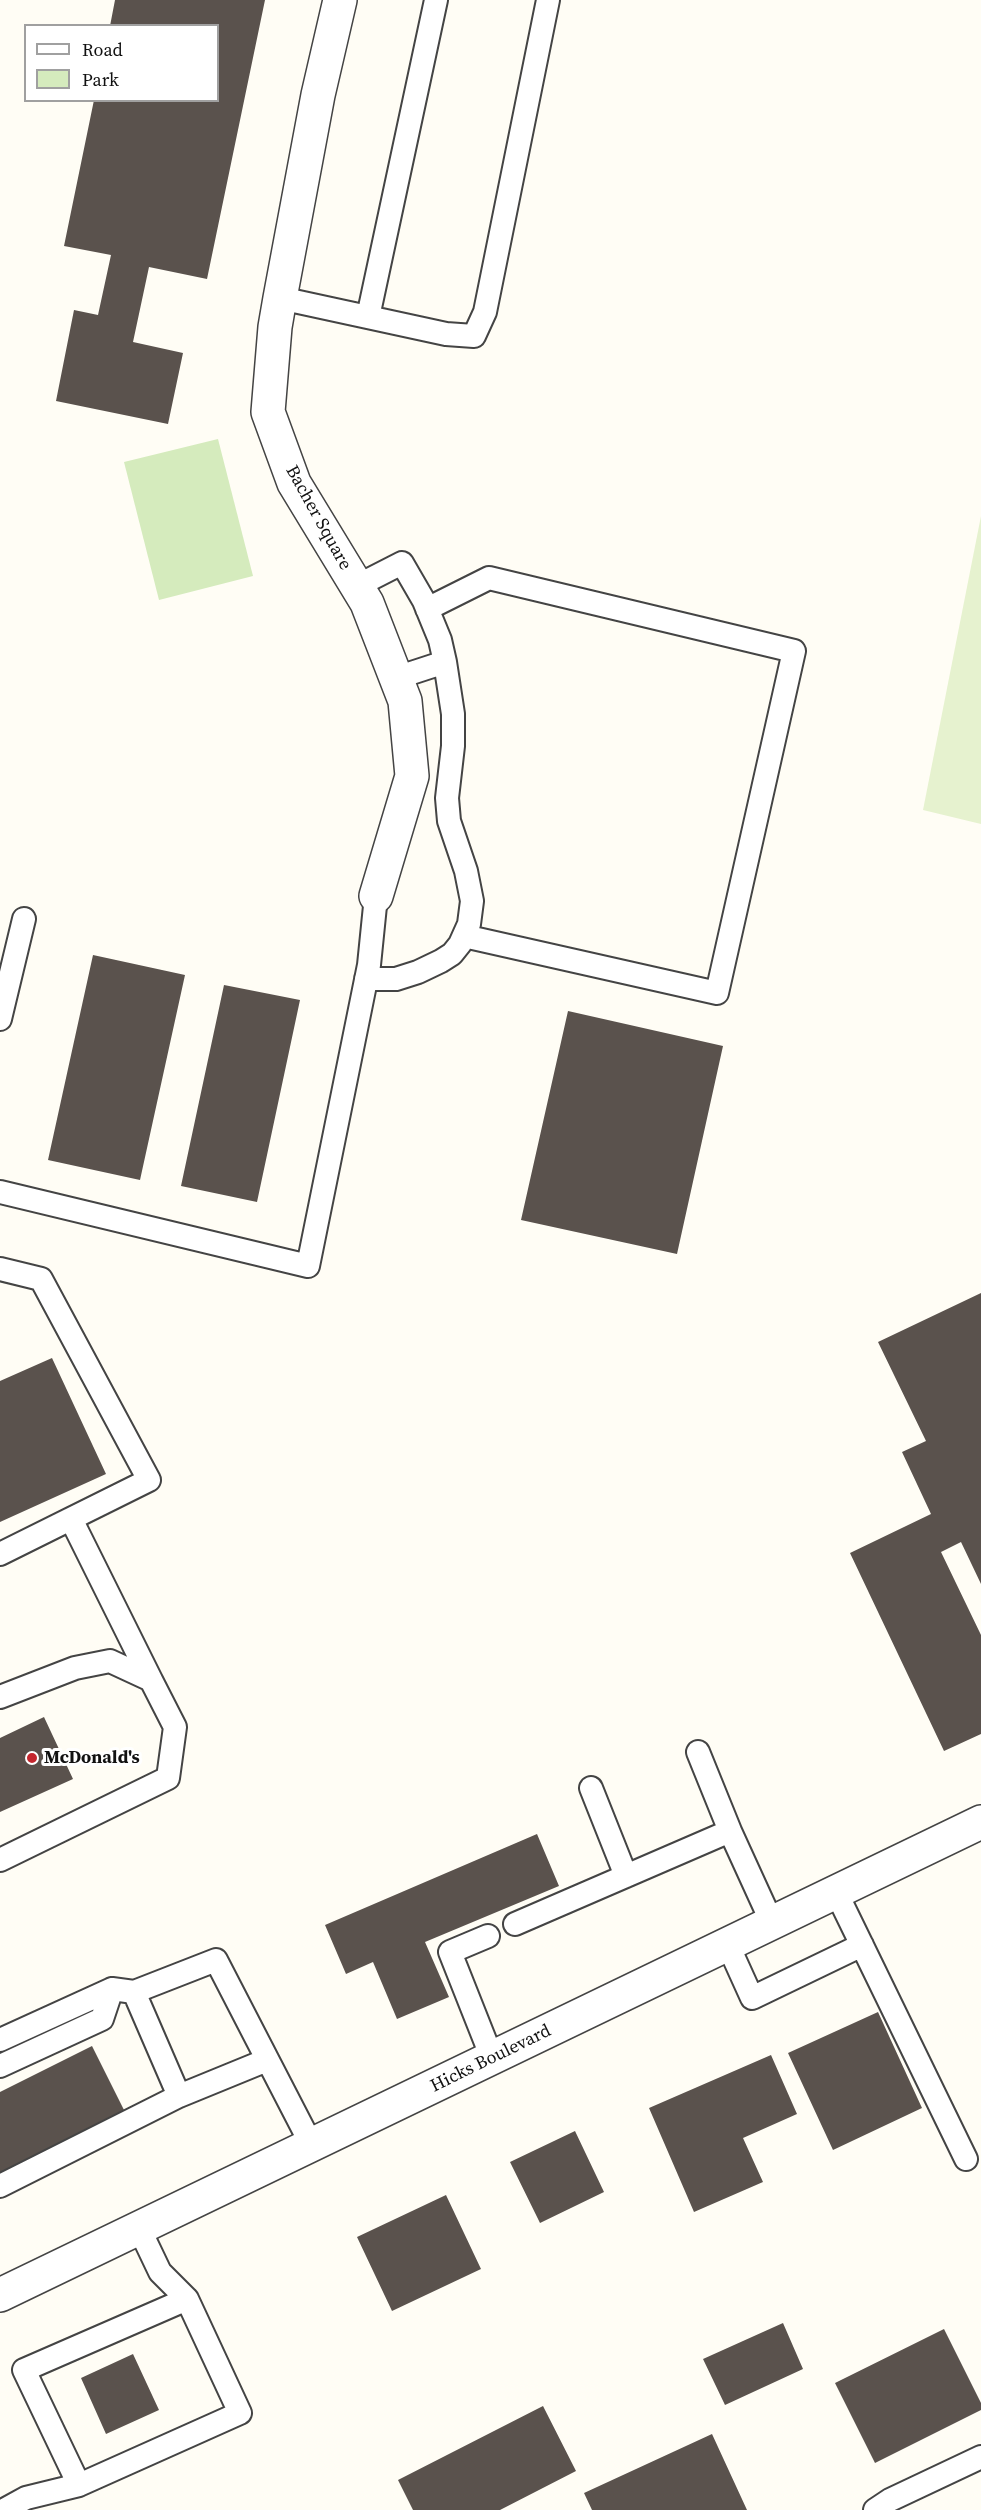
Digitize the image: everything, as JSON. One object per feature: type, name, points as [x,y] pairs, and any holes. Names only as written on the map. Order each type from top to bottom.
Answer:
[{"type":"street","name":"Bacher Square","points":[[340,0],[318,94],[280,298],[275,327],[268,412],[294,483],[367,603],[405,700],[412,776],[376,896]]},
{"type":"street","name":"Hicks Boulevard","points":[[0,2295],[981,1822]]},
{"type":"lane","points":[[368,317],[436,0]]},
{"type":"lane","points":[[280,298],[446,334],[474,336],[485,312],[548,0]]},
{"type":"lane","points":[[357,586],[402,563],[428,609],[440,640],[450,685],[453,714],[453,746],[447,798],[449,821],[466,871],[472,901],[470,924],[452,954],[418,972],[396,979],[366,979]]},
{"type":"lane","points":[[428,609],[489,579],[794,651],[717,993],[464,936]]},
{"type":"lane","points":[[396,678],[445,662]]},
{"type":"lane","points":[[0,1192],[308,1266],[366,979],[376,896]]},
{"type":"lane","points":[[0,1019],[24,919]]},
{"type":"lane","points":[[0,1269],[41,1279],[149,1480],[0,1554]]},
{"type":"lane","points":[[0,1860],[168,1778],[175,1727],[71,1519]]},
{"type":"lane","points":[[0,1697],[75,1668],[110,1661],[151,1680]]},
{"type":"lane","points":[[698,1752],[730,1831],[772,1923]]},
{"type":"lane","points":[[591,1788],[626,1876]]},
{"type":"lane","points":[[515,1924],[730,1831]]},
{"type":"lane","points":[[836,1892],[966,2159]]},
{"type":"lane","points":[[488,1936],[450,1952],[492,2058]]},
{"type":"lane","points":[[728,1945],[752,1998],[862,1945]]},
{"type":"lane","points":[[0,2040],[123,1991],[216,1960],[311,2144]]},
{"type":"lane","points":[[0,2066],[102,2019],[123,1991]]},
{"type":"lane","points":[[123,1991],[179,2096]]},
{"type":"lane","points":[[0,2186],[179,2096],[267,2061]]},
{"type":"lane","points":[[4,2510],[26,2498],[79,2485],[240,2413],[187,2300],[160,2272],[139,2228]]},
{"type":"lane","points":[[79,2485],[24,2370],[187,2300]]},
{"type":"lane","points":[[875,2510],[890,2500],[981,2457]]},
{"type":"green space","points":[[218,439],[253,576],[159,600],[124,462]]},
{"type":"green space","points":[[981,516],[981,824],[923,810]]},
{"type":"building","points":[[115,0],[265,0],[207,279],[149,267],[133,342],[183,353],[168,424],[56,401],[74,310],[98,315],[111,255],[64,246],[94,102],[219,102],[219,24],[110,24]]},
{"type":"building","points":[[93,955],[185,975],[140,1180],[48,1160]]},
{"type":"building","points":[[224,985],[300,1000],[257,1202],[181,1186]]},
{"type":"building","points":[[568,1011],[723,1046],[677,1254],[521,1220]]},
{"type":"building","points":[[981,1293],[981,1584],[961,1542],[941,1552],[981,1635],[981,1734],[944,1751],[850,1553],[931,1514],[902,1452],[926,1441],[878,1342]]},
{"type":"building","points":[[52,1358],[106,1474],[0,1522],[0,1381]]},
{"type":"building","name":"McDonald's","points":[[44,1717],[73,1779],[0,1812],[0,1738]]},
{"type":"building","points":[[537,1834],[559,1886],[425,1942],[449,1997],[397,2019],[373,1962],[346,1974],[325,1925]]},
{"type":"building","points":[[878,2012],[922,2108],[833,2150],[788,2053]]},
{"type":"building","points":[[92,2046],[125,2112],[0,2174],[0,2092]]},
{"type":"building","points":[[771,2055],[797,2114],[743,2138],[763,2182],[694,2212],[649,2108]]},
{"type":"building","points":[[575,2131],[604,2192],[540,2223],[510,2162]]},
{"type":"building","points":[[446,2195],[481,2269],[392,2311],[357,2237]]},
{"type":"building","points":[[783,2323],[803,2369],[725,2405],[703,2359]]},
{"type":"building","points":[[944,2329],[981,2403],[981,2410],[875,2463],[835,2383]]},
{"type":"building","points":[[133,2354],[159,2410],[106,2434],[81,2378]]},
{"type":"building","points":[[543,2406],[576,2471],[500,2510],[413,2510],[398,2480]]},
{"type":"building","points":[[712,2434],[747,2510],[592,2510],[584,2493]]},
{"type":"place","name":"McDonald's","points":[[32,1758]]}]
